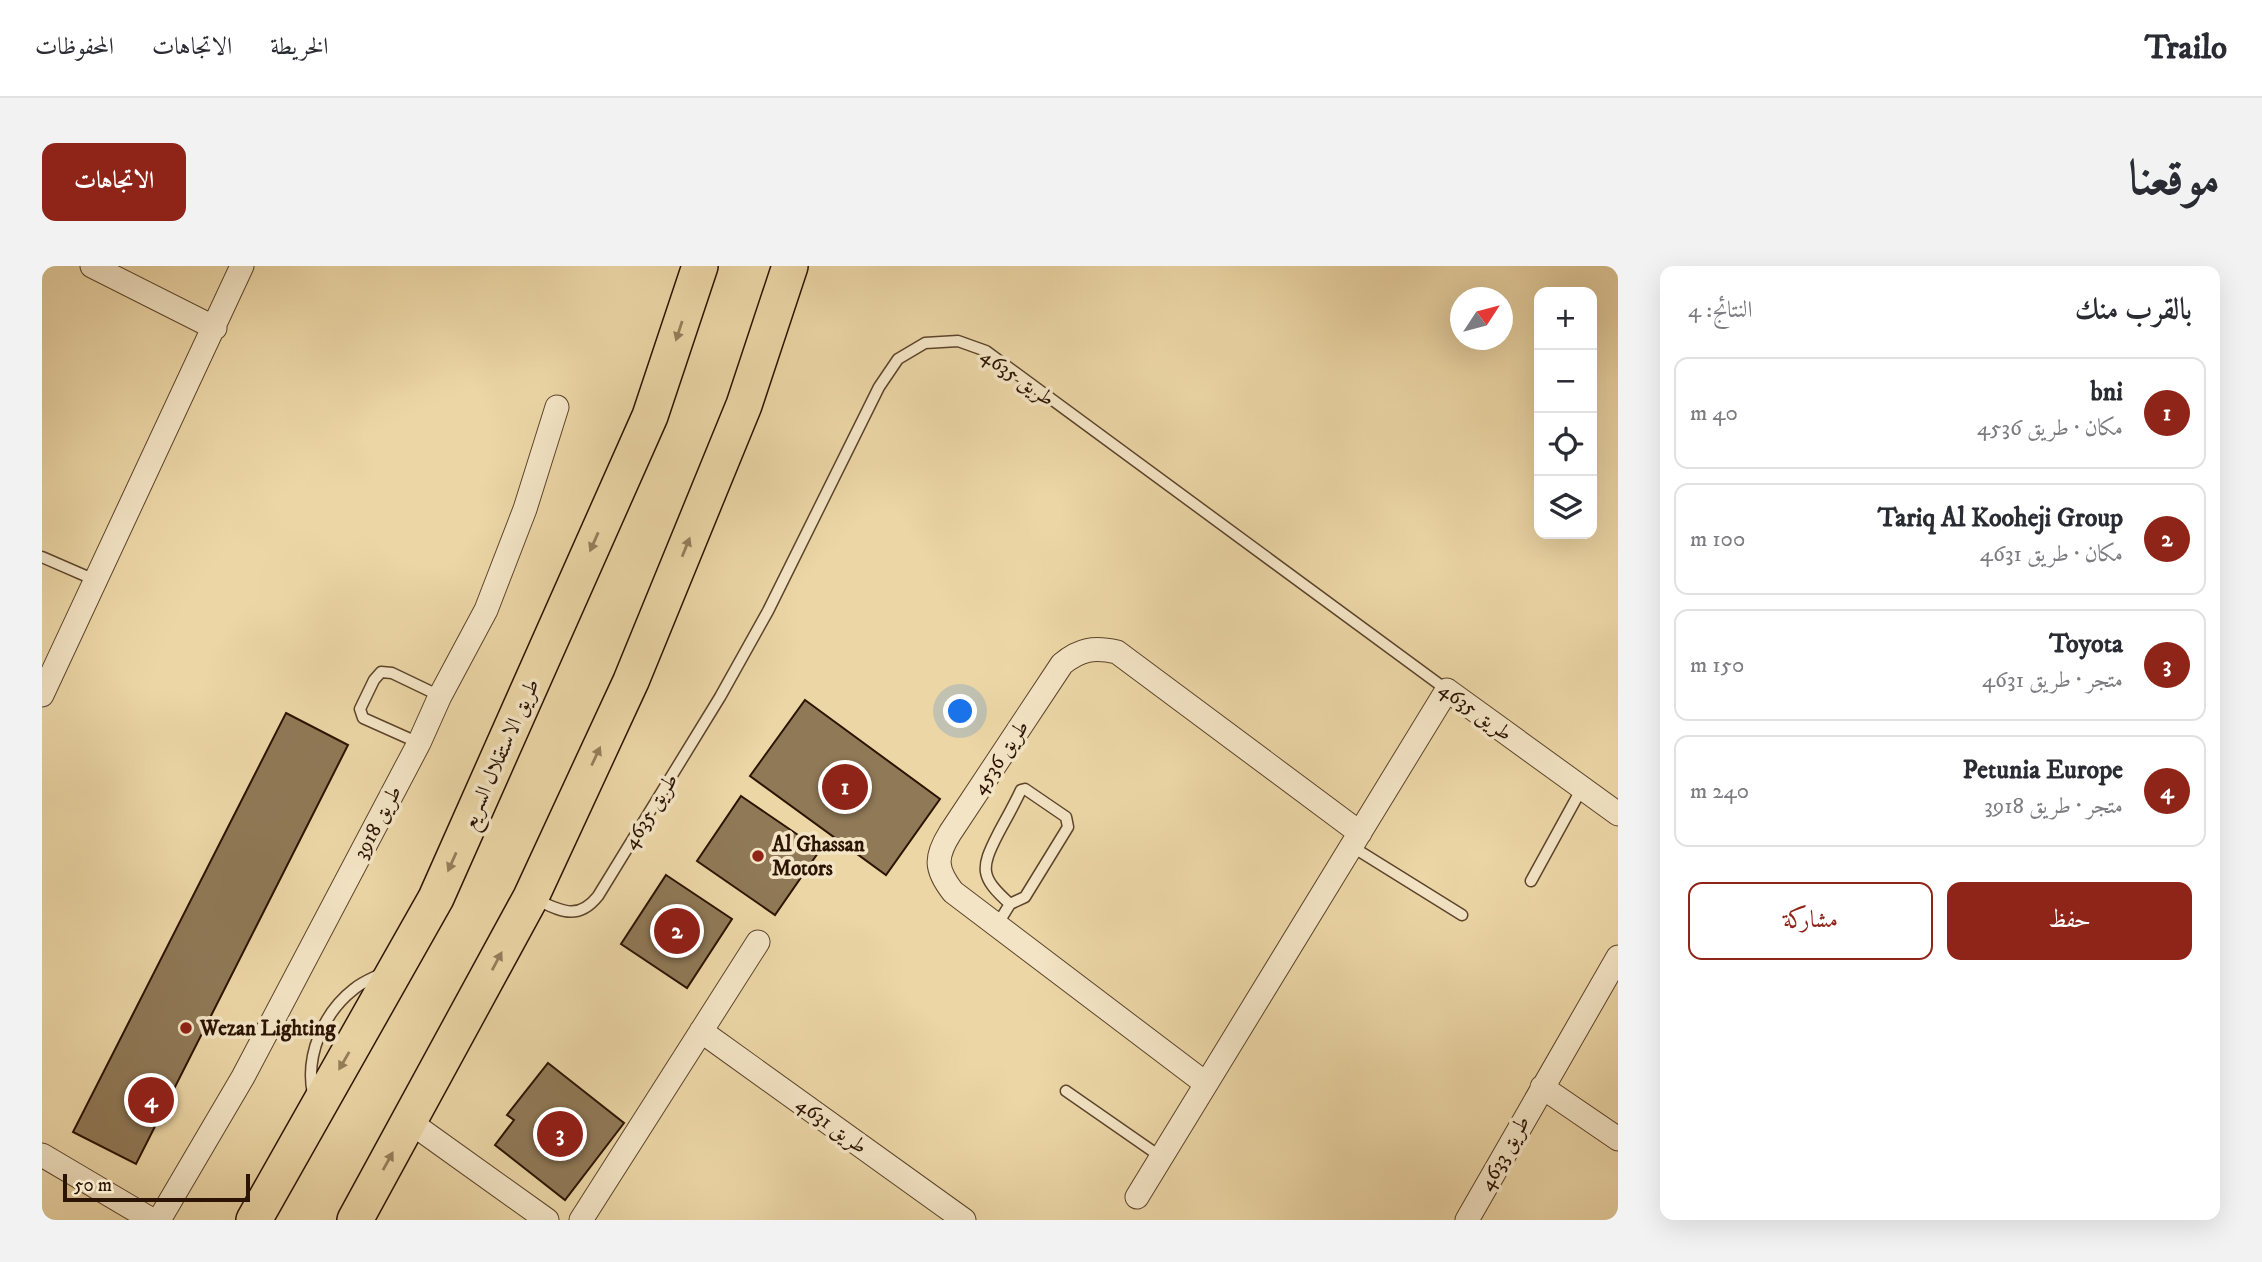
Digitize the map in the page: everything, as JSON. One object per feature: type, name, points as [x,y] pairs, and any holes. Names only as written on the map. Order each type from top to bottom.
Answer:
[{"type":"main road","name":"طريق الاستقلال السريع","points":[[254,1220],[436,898],[650,416],[700,266]]},
{"type":"main road","points":[[355,1220],[531,897],[631,681],[744,405],[790,266]]},
{"type":"street","points":[[92,266],[215,328]]},
{"type":"street","points":[[42,695],[243,266]]},
{"type":"street","name":"طريق 3918","points":[[159,1220],[243,1077],[486,610],[525,509],[557,407]]},
{"type":"street","name":"طريق 4536","points":[[1205,1083],[953,892],[943,880],[938,864],[941,848],[1062,664],[1086,649],[1117,652],[1355,840]]},
{"type":"street","points":[[1136,1197],[1447,690]]},
{"type":"street","name":"طريق 4635","points":[[1447,690],[1618,814]]},
{"type":"street","points":[[581,1220],[758,942]]},
{"type":"street","name":"طريق 4633","points":[[1467,1220],[1618,957]]},
{"type":"street","name":"طريق 4631","points":[[701,1031],[964,1220]]},
{"type":"street","points":[[1542,1087],[1618,1139]]},
{"type":"street","points":[[410,1122],[547,1220]]},
{"type":"street","points":[[42,1155],[152,1220]]},
{"type":"lane","name":"طريق 4635","points":[[531,897],[558,910],[569,912],[580,911],[591,905],[598,896],[726,687],[768,611],[879,387],[898,359],[925,343],[958,341],[986,351],[1447,690]]},
{"type":"lane","points":[[42,557],[95,580]]},
{"type":"lane","points":[[419,743],[363,718],[360,709],[374,680],[381,672],[392,673],[440,696]]},
{"type":"lane","points":[[1531,881],[1582,788]]},
{"type":"lane","points":[[997,925],[1010,904],[1025,897],[1068,827],[1066,817],[1025,789],[1021,790],[985,860],[987,875],[995,890],[1010,904]]},
{"type":"lane","points":[[1355,840],[1462,915]]},
{"type":"lane","points":[[1066,1091],[1161,1157]]},
{"type":"building","points":[[805,700],[940,799],[886,875],[750,776]]},
{"type":"building","points":[[286,713],[348,745],[136,1164],[73,1132]]},
{"type":"building","name":"Al Ghassan Motors","points":[[741,796],[820,850],[775,915],[697,861]]},
{"type":"building","points":[[666,875],[732,919],[687,988],[621,944]]},
{"type":"building","points":[[548,1063],[624,1123],[565,1200],[495,1145],[514,1120],[507,1115]]},
{"type":"place","name":"bni","points":[[845,787]]},
{"type":"place","name":"Al Ghassan Motors","points":[[758,856]]},
{"type":"place","name":"Tariq Al Kooheji Group","points":[[677,931]]},
{"type":"place","name":"Wezan Lighting","points":[[186,1028]]},
{"type":"place","name":"Petunia Europe","points":[[151,1100]]},
{"type":"place","name":"Toyota","points":[[560,1134]]}]
